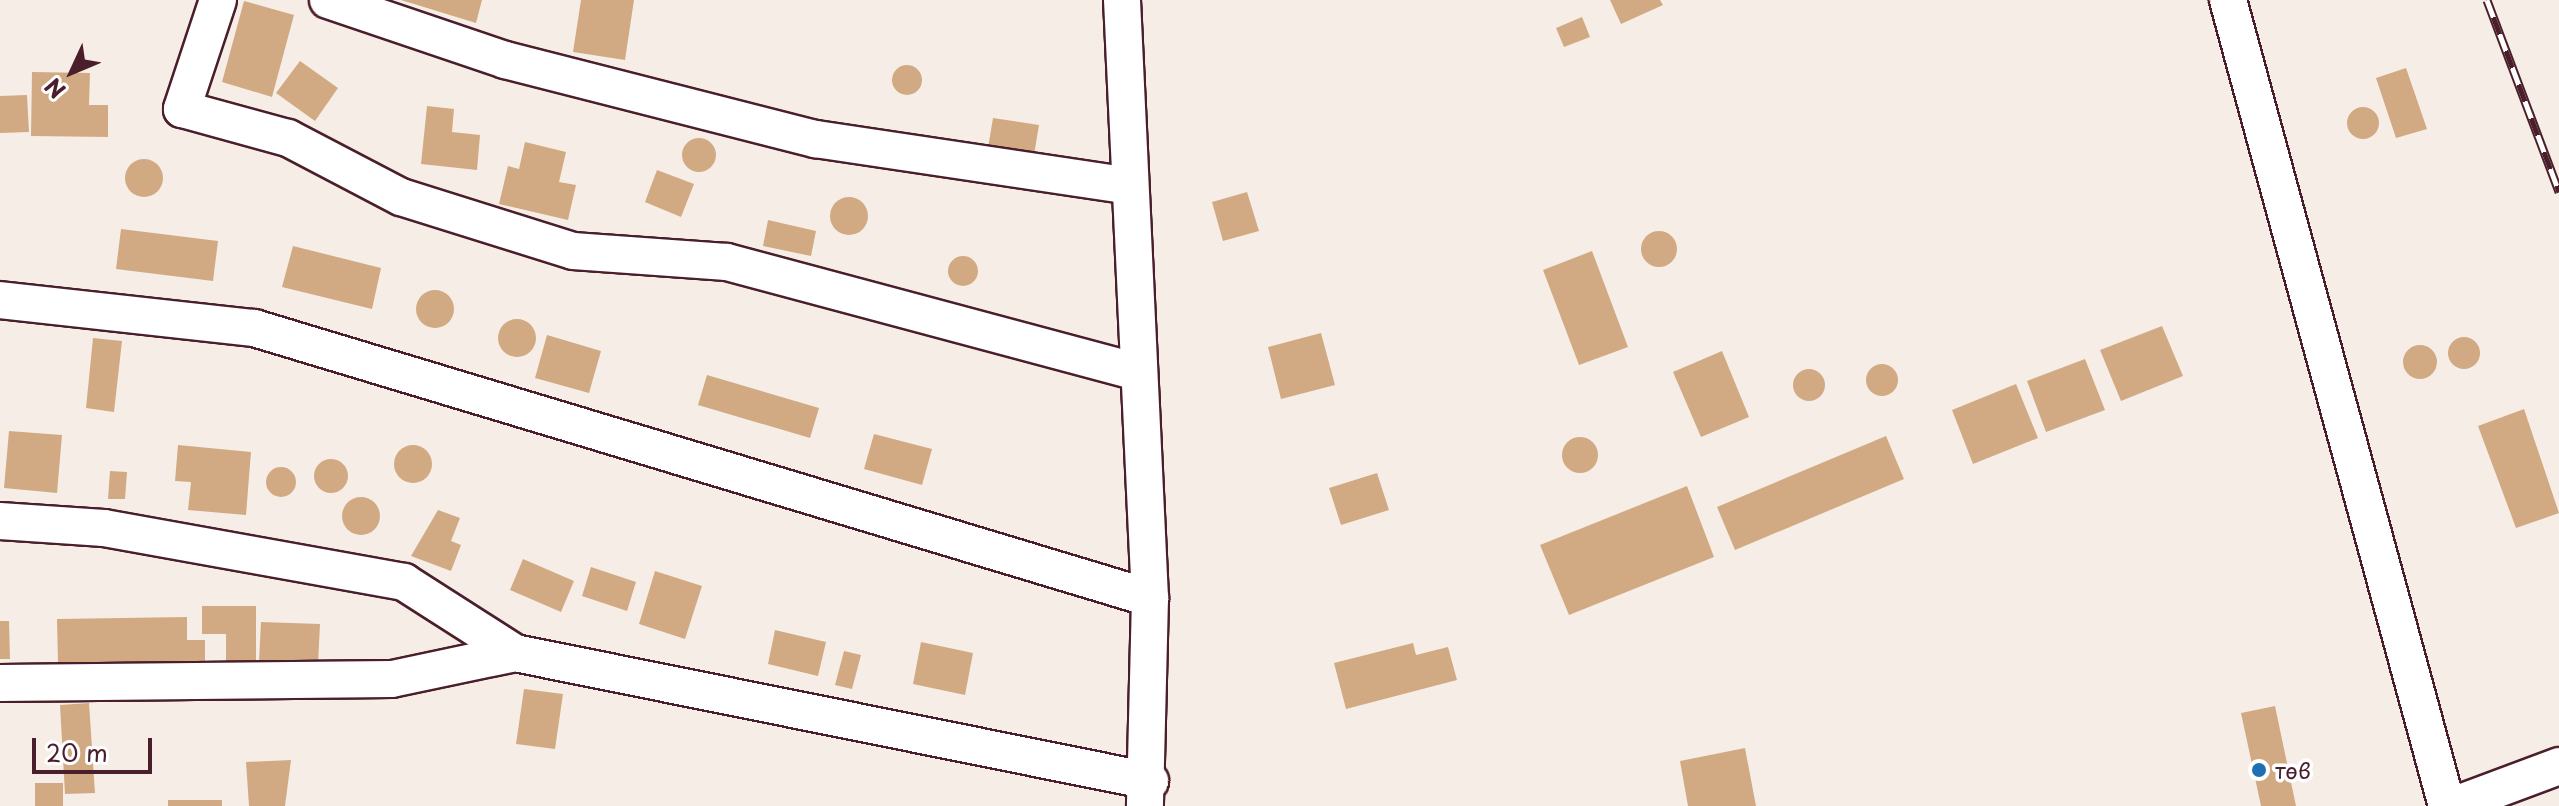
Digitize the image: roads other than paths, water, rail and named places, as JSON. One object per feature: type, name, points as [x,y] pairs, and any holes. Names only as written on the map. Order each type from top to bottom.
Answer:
[{"type":"street","points":[[218,0],[182,109],[288,138],[401,197],[573,251],[727,262],[1135,371]]},
{"type":"street","points":[[328,0],[505,60],[816,139],[1130,186]]},
{"type":"street","points":[[0,521],[104,528],[404,582],[515,653],[1147,794],[1150,598],[1135,371],[1122,0]]},
{"type":"street","points":[[2228,0],[2450,806],[2559,766]]},
{"type":"street","points":[[0,300],[254,328],[1150,598]]},
{"type":"street","points":[[0,683],[392,679],[515,653]]},
{"type":"railway","points":[[2487,0],[2559,192]]},
{"type":"place","name":"төв","points":[[2259,770]]}]
